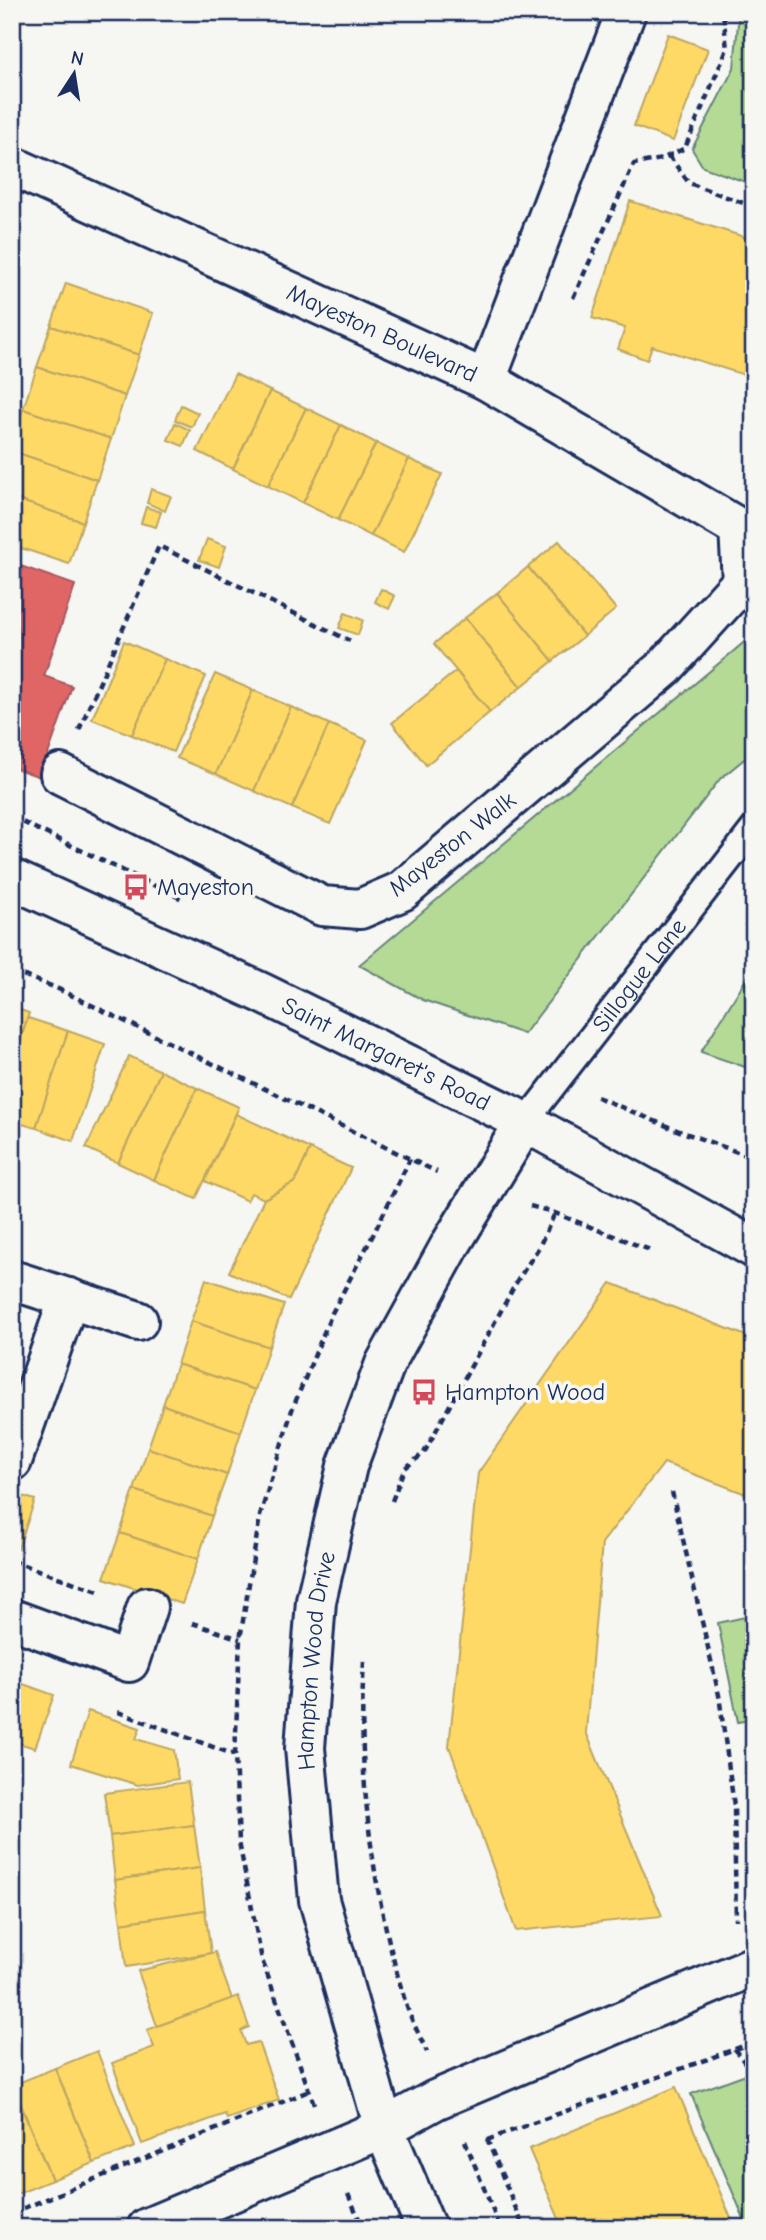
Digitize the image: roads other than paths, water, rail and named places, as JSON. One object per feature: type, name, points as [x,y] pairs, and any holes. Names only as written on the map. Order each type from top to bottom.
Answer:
[{"type":"street","points":[[486,380],[626,12]]},
{"type":"street","name":"Mayeston Boulevard","points":[[12,166],[486,380],[739,528]]},
{"type":"street","name":"Mayeston Walk","points":[[60,774],[323,906],[360,909],[402,891],[665,667],[742,582],[739,528]]},
{"type":"street","name":"Saint Margaret's Road","points":[[12,879],[262,993],[525,1122],[753,1247]]},
{"type":"street","name":"Hampton Wood Drive","points":[[426,2228],[384,2128],[319,1900],[305,1748],[316,1601],[347,1466],[385,1364],[451,1244],[525,1122]]},
{"type":"street","points":[[12,1280],[138,1321]]},
{"type":"street","points":[[12,1461],[69,1298]]},
{"type":"street","points":[[12,1619],[129,1662],[147,1607]]},
{"type":"street","points":[[147,2228],[384,2128],[448,2082],[754,1966]]},
{"type":"lane","name":"Sillogue Lane","points":[[525,1122],[754,828]]},
{"type":"place","name":"Mayeston","points":[[136,887]]},
{"type":"place","name":"Hampton Wood","points":[[424,1392]]}]
